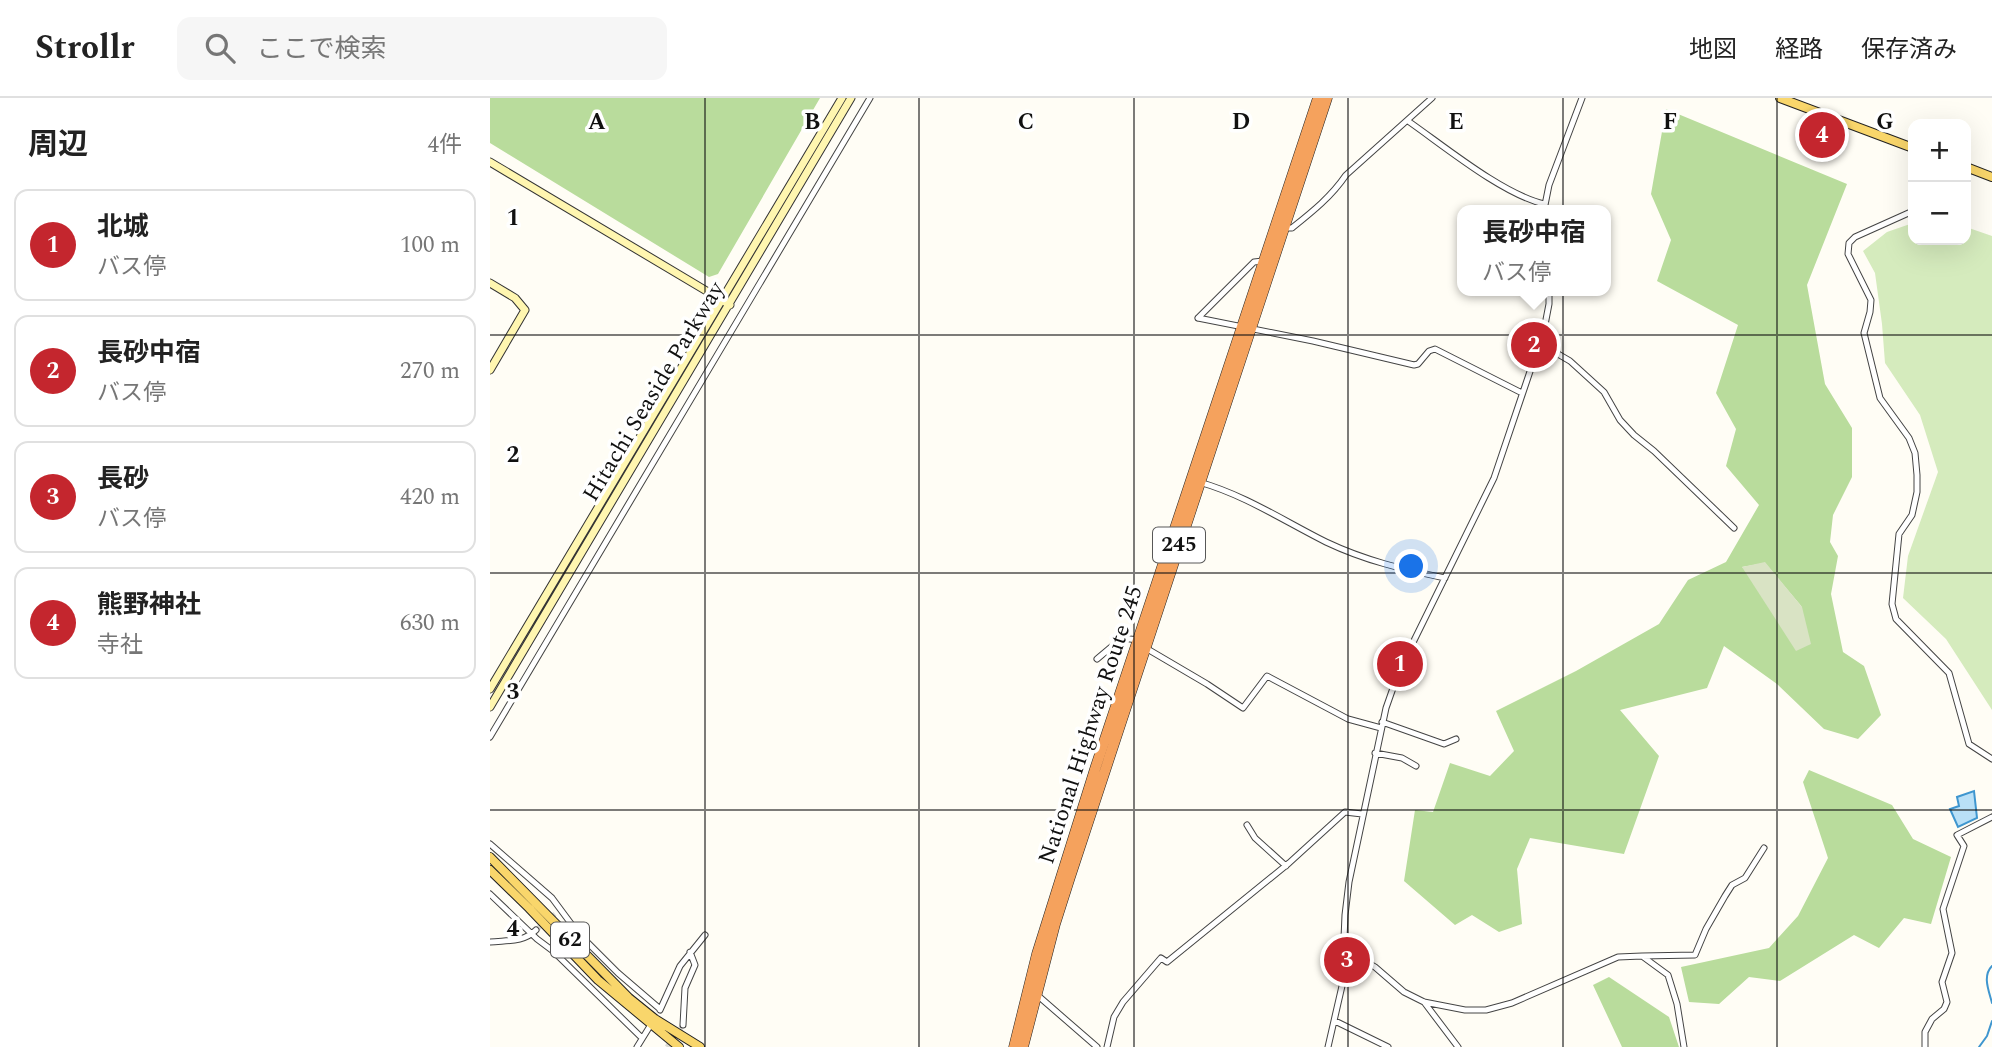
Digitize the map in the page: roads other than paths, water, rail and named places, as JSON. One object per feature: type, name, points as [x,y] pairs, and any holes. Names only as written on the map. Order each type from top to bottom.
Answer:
[{"type":"highway","name":"National Highway Route 245","points":[[1142,645],[1199,482],[1263,261],[1318,98]]},
{"type":"highway","name":"National Highway Route 245","points":[[1014,1047],[1246,327],[1285,228],[1327,98]]},
{"type":"highway","name":"National Highway Route 245","points":[[1023,1047],[1031,993]]},
{"type":"main road","name":"Hitachi Seaside Parkway","points":[[490,689],[842,98]]},
{"type":"main road","name":"Hitachi Seaside Parkway","points":[[490,706],[851,98]]},
{"type":"main road","points":[[1780,98],[1908,146]]},
{"type":"main road","points":[[490,162],[730,305]]},
{"type":"main road","points":[[1971,169],[1992,177]]},
{"type":"main road","points":[[490,283],[515,298],[525,310],[490,370]]},
{"type":"main road","name":"62","points":[[490,857],[679,1047]]},
{"type":"main road","name":"62","points":[[490,870],[598,981],[653,1022],[700,1047]]},
{"type":"street","points":[[490,737],[870,98]]},
{"type":"street","points":[[1545,205],[1554,170],[1583,98]]},
{"type":"street","points":[[1285,228],[1292,228],[1317,209],[1337,189],[1346,175],[1429,99]]},
{"type":"street","points":[[1408,121],[1469,164],[1540,205]]},
{"type":"street","points":[[1908,213],[1855,237],[1849,243],[1848,254],[1871,300],[1864,333],[1880,398],[1909,438],[1914,453],[1917,492],[1912,515],[1899,534],[1892,604],[1896,619],[1949,673],[1969,744],[1992,759]]},
{"type":"street","points":[[760,254],[773,262]]},
{"type":"street","points":[[1263,261],[1254,262],[1198,318],[1414,365],[1418,365],[1429,351],[1434,349],[1522,393]]},
{"type":"street","points":[[1328,1047],[1342,986],[1346,903],[1382,725],[1399,671],[1488,492],[1539,343],[1547,317],[1549,296]]},
{"type":"street","points":[[1539,343],[1570,360],[1604,393],[1620,420],[1634,435],[1734,528]]},
{"type":"street","points":[[1199,482],[1266,509],[1324,541],[1381,565],[1445,578]]},
{"type":"street","points":[[1097,659],[1122,638],[1142,645],[1242,708],[1267,676],[1348,719],[1382,725],[1444,744],[1456,739]]},
{"type":"street","points":[[1375,753],[1402,758],[1416,765]]},
{"type":"street","points":[[1107,1047],[1114,1017],[1123,1002],[1161,958],[1167,962],[1286,866],[1346,812],[1362,814]]},
{"type":"street","points":[[1925,1047],[1925,1032],[1947,1002],[1942,982],[1952,953],[1943,909],[1964,846],[1957,835],[1992,817]]},
{"type":"street","points":[[1247,825],[1255,838],[1286,866]]},
{"type":"street","points":[[490,844],[541,888],[560,907],[578,933],[618,973],[660,1009]]},
{"type":"street","points":[[1343,949],[1375,967],[1404,992],[1424,1002],[1465,1010],[1486,1010],[1512,1003],[1618,957],[1695,955],[1706,929],[1732,885],[1745,877],[1764,848]]},
{"type":"street","points":[[490,894],[534,932],[642,1038]]},
{"type":"street","points":[[555,914],[560,907]]},
{"type":"street","points":[[490,942],[510,942],[534,932]]},
{"type":"street","points":[[637,1047],[660,1009],[680,966],[705,935]]},
{"type":"street","points":[[683,1025],[685,988],[695,965],[690,952]]},
{"type":"street","points":[[1642,956],[1668,975],[1677,1004],[1684,1047]]},
{"type":"street","points":[[1031,993],[1097,1047]]},
{"type":"street","points":[[1424,1002],[1458,1047]]},
{"type":"street","points":[[1335,1021],[1388,1047]]},
{"type":"water","points":[[1974,791],[1977,818],[1958,827],[1950,809],[1959,806],[1957,797]]},
{"type":"waterway","points":[[1992,966],[1987,974],[1992,1003]]},
{"type":"waterway","points":[[1979,1047],[1987,1036],[1992,1021]]},
{"type":"tunnel","points":[[536,930],[555,914]]},
{"type":"tunnel","points":[[667,1047],[683,1025]]},
{"type":"place","name":"熊野神社","points":[[1822,135]]},
{"type":"place","name":"長砂中宿","points":[[1534,345]]},
{"type":"place","name":"北城","points":[[1400,664]]},
{"type":"place","name":"長砂","points":[[1347,960]]}]
